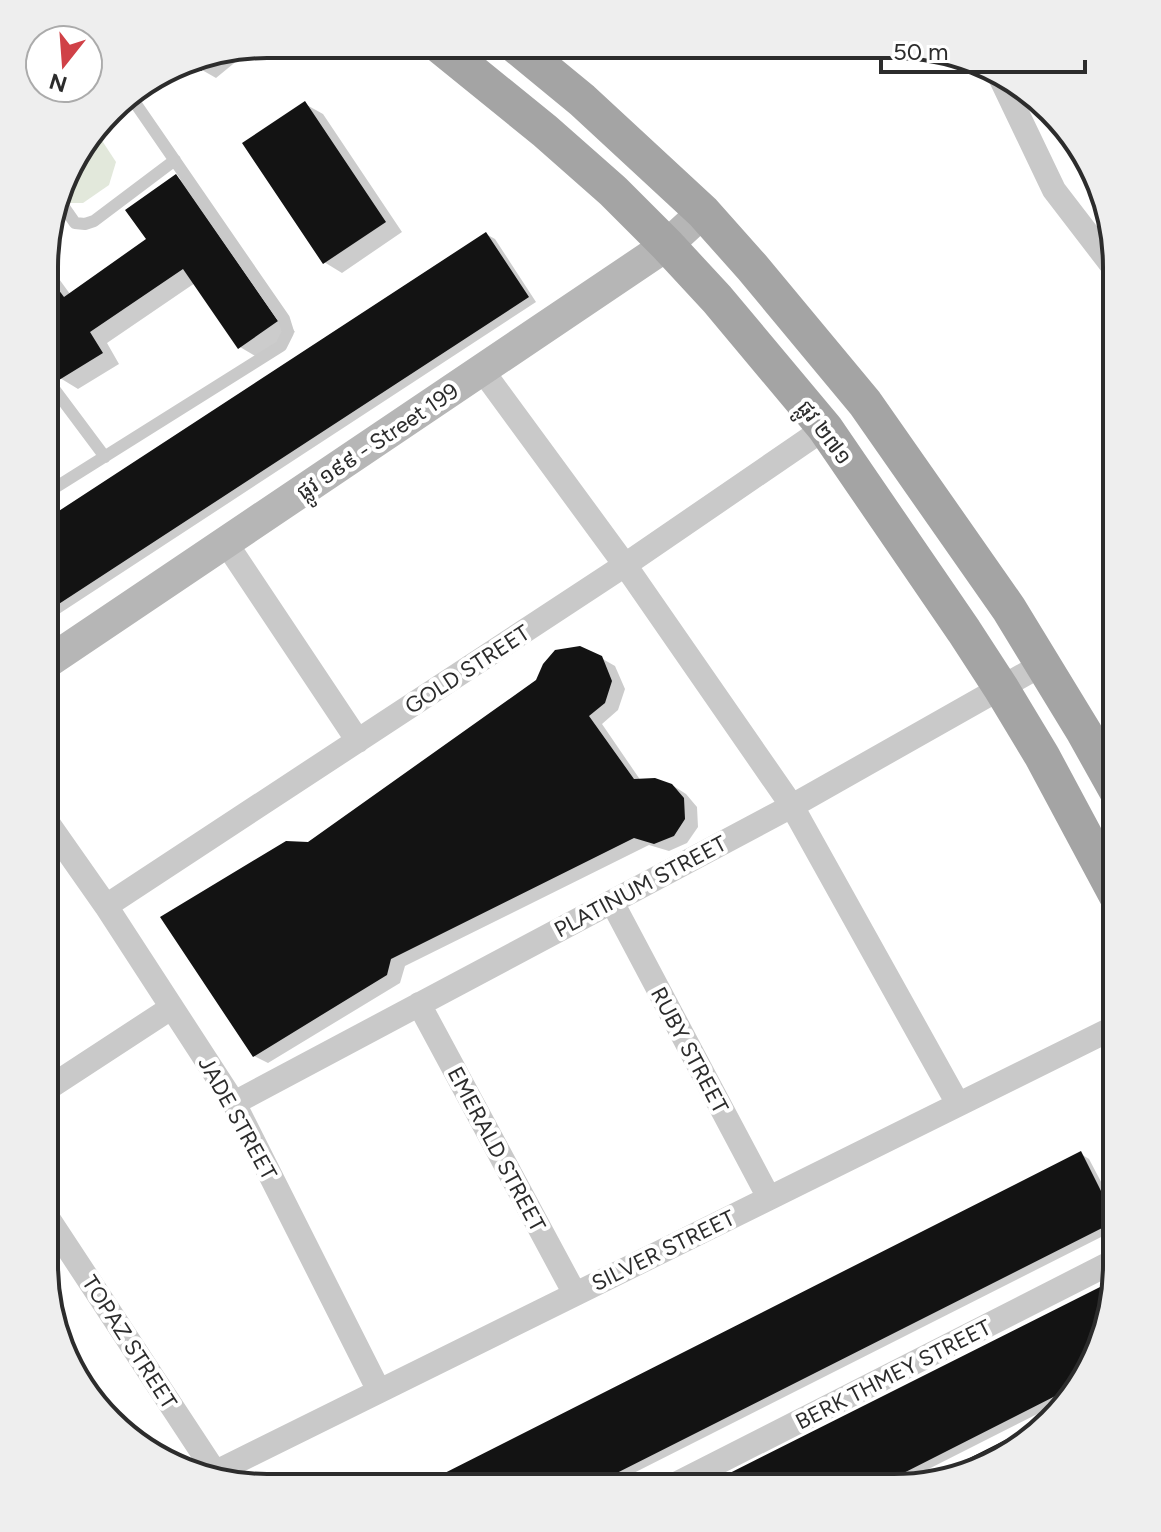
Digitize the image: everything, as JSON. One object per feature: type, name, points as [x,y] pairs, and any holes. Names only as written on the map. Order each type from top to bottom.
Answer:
[{"type":"main road","name":"ផ្លូវ ២៧១","points":[[455,58],[545,131],[613,191],[667,245],[717,299],[825,428],[1001,688],[1042,756],[1103,870]]},
{"type":"main road","points":[[531,58],[582,100],[703,212],[865,403],[1009,609],[1103,766]]},
{"type":"street","points":[[1007,91],[1054,190],[1103,254]]},
{"type":"street","name":"ផ្លូវ ១៩៩ - Street 199","points":[[58,655],[667,245],[703,212]]},
{"type":"street","points":[[482,370],[625,565],[792,806],[958,1104]]},
{"type":"street","name":"GOLD STREET","points":[[106,906],[625,565],[825,428]]},
{"type":"street","points":[[226,543],[358,741]]},
{"type":"street","name":"PLATINUM STREET","points":[[234,1103],[792,806],[1043,664]]},
{"type":"street","name":"JADE STREET","points":[[58,838],[234,1103],[379,1391]]},
{"type":"street","name":"RUBY STREET","points":[[612,902],[769,1198]]},
{"type":"street","name":"EMERALD STREET","points":[[419,1004],[575,1294]]},
{"type":"street","points":[[58,1082],[171,1008]]},
{"type":"street","name":"SILVER STREET","points":[[222,1469],[1103,1033]]},
{"type":"street","name":"TOPAZ STREET","points":[[58,1234],[206,1465]]},
{"type":"street","name":"BERK THMEY STREET","points":[[696,1474],[1103,1267]]},
{"type":"lane","points":[[58,486],[281,346],[288,332],[284,319],[136,104]]},
{"type":"lane","points":[[66,210],[75,223],[94,221],[175,160]]},
{"type":"lane","points":[[58,394],[105,457]]},
{"type":"shaded area","points":[[102,140],[116,162],[109,185],[83,203],[68,203],[86,162]]},
{"type":"building","points":[[305,101],[386,222],[323,264],[242,143]]},
{"type":"building","points":[[176,174],[278,321],[238,349],[183,269],[90,332],[103,353],[59,380],[58,289],[64,297],[146,239],[125,210]]},
{"type":"building","points":[[486,232],[529,297],[58,605],[58,512]]},
{"type":"building","points":[[580,646],[602,656],[612,681],[605,703],[589,716],[634,779],[655,778],[672,784],[684,798],[685,819],[674,836],[654,844],[634,838],[391,959],[387,975],[253,1057],[160,917],[286,841],[308,842],[536,680],[543,664],[555,650]]},
{"type":"building","points":[[1081,1151],[1103,1195],[1103,1228],[615,1474],[443,1474]]},
{"type":"building","points":[[1102,1286],[1092,1332],[1068,1381],[1057,1395],[902,1474],[728,1474]]},
{"type":"building","points":[[1015,1435],[986,1452],[958,1464]]}]
